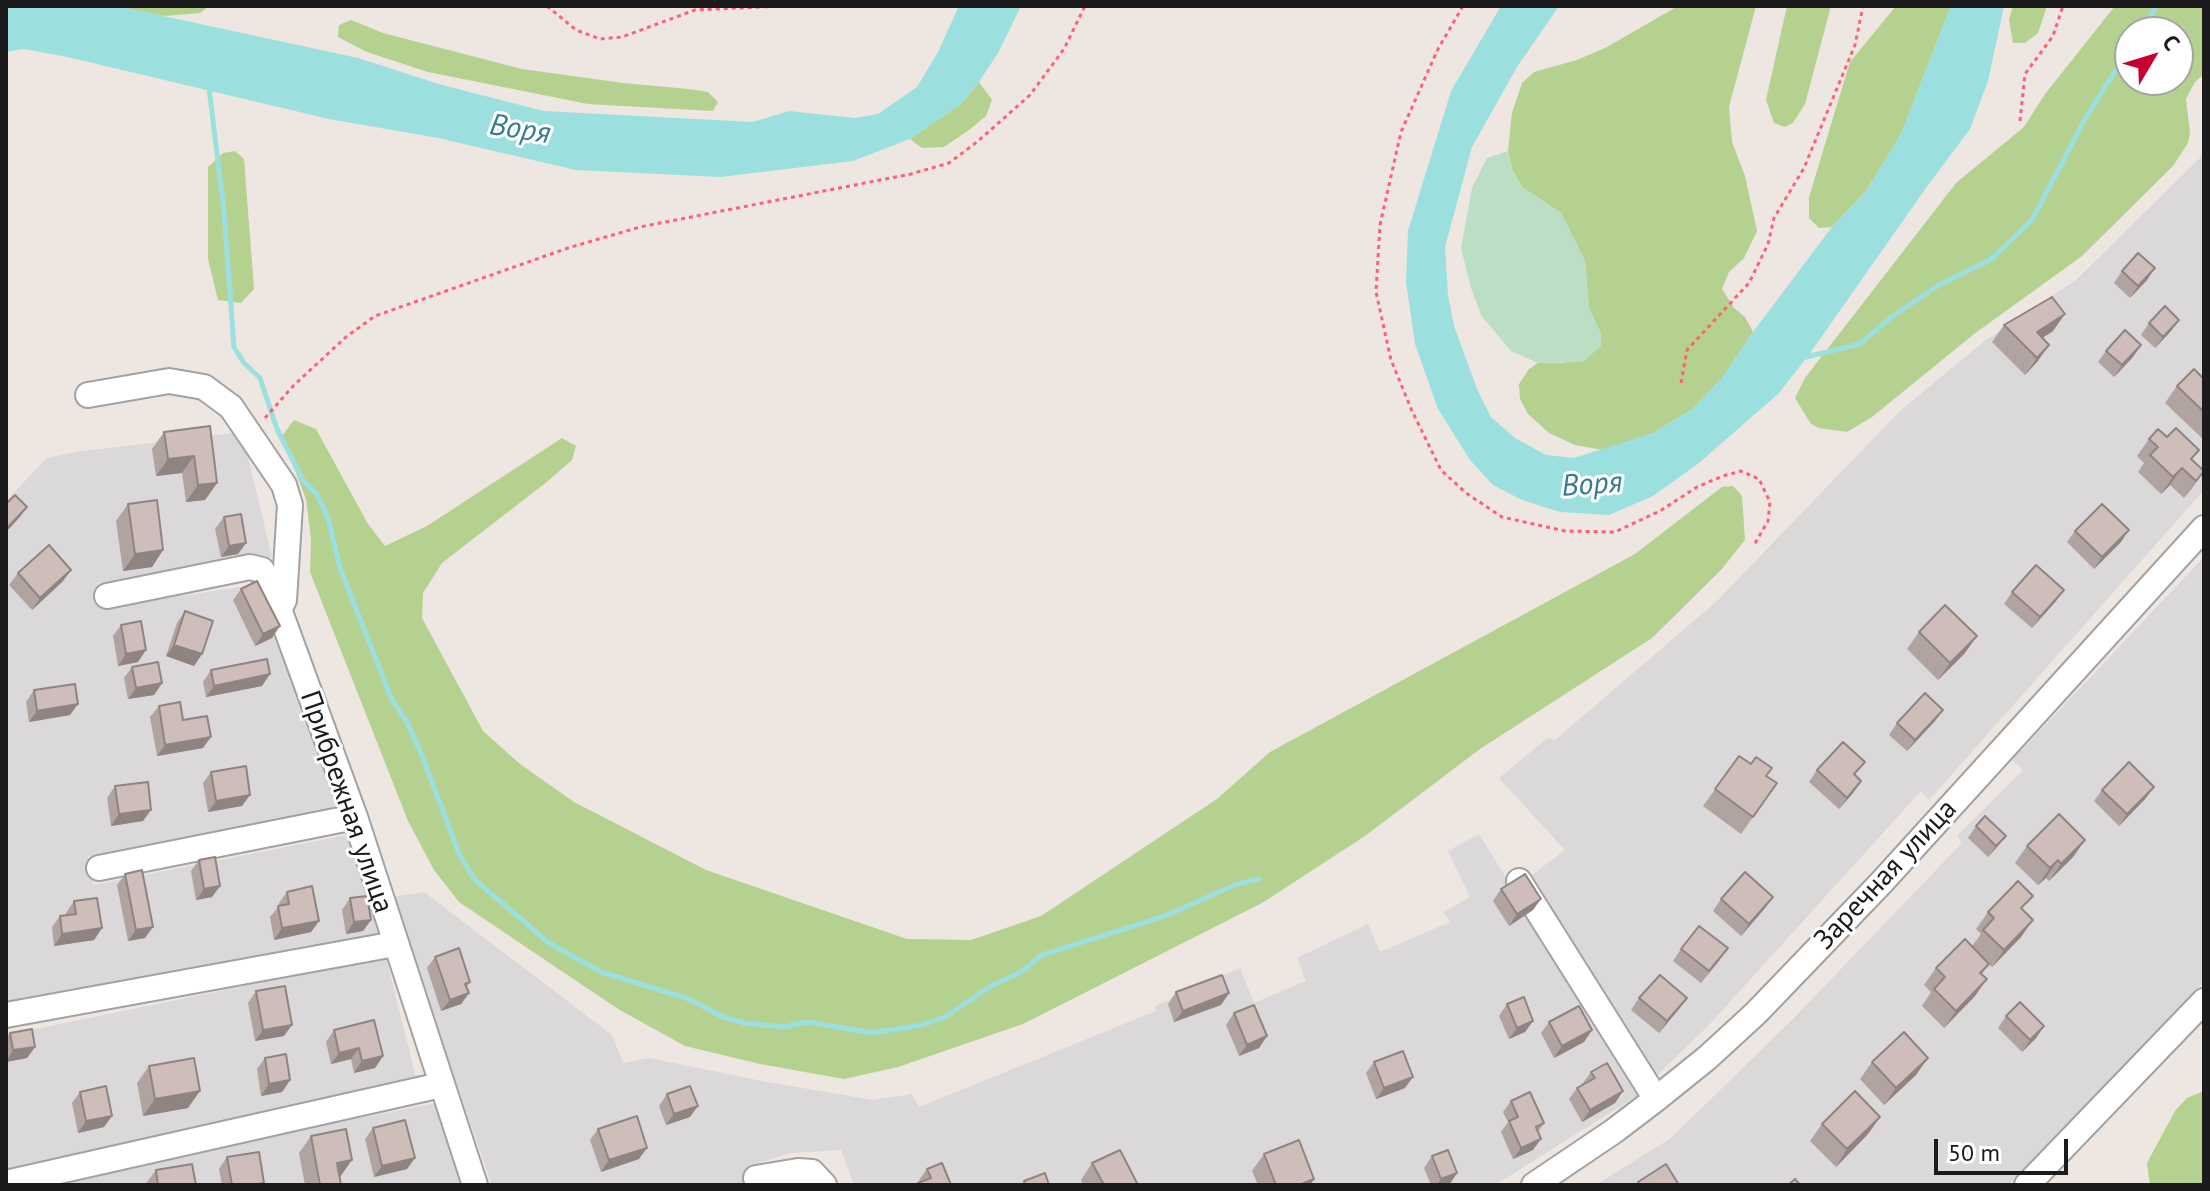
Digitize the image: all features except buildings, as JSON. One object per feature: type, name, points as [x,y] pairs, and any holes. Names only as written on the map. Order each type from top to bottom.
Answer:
[{"type":"street","points":[[88,395],[169,381],[204,387],[231,407],[284,485],[290,505],[284,600],[279,610]]},
{"type":"street","name":"Заречная улица","points":[[1534,1185],[1656,1099],[1756,1013],[1881,883],[2204,528]]},
{"type":"street","name":"Прибрежная улица","points":[[107,596],[250,567],[262,570],[355,817],[475,1185]]},
{"type":"street","points":[[99,868],[355,817]]},
{"type":"street","points":[[1517,879],[1656,1099]]},
{"type":"street","points":[[6,1015],[395,944]]},
{"type":"street","points":[[2027,1185],[2204,1001]]},
{"type":"street","points":[[6,1183],[441,1085]]},
{"type":"street","points":[[756,1178],[798,1171],[812,1172],[824,1185]]},
{"type":"path","points":[[547,6],[576,30],[600,39],[622,37],[695,10],[782,6]]},
{"type":"path","points":[[252,438],[268,412],[294,385],[346,337],[375,316],[568,248],[640,227],[911,174],[949,163],[1030,95],[1064,49],[1085,6]]},
{"type":"path","points":[[1463,6],[1438,49],[1401,132],[1380,225],[1376,292],[1391,360],[1441,470],[1466,493],[1502,517],[1565,531],[1615,532],[1660,511],[1697,487],[1741,471],[1759,479],[1770,502],[1768,521],[1754,545]]},
{"type":"path","points":[[1681,383],[1687,350],[1749,283],[1768,244],[1774,218],[1804,168],[1850,59],[1863,6]]},
{"type":"path","points":[[2020,121],[2025,74],[2053,36],[2063,6]]},
{"type":"shaded area","points":[[2204,154],[2204,490],[1929,800],[1921,791],[1708,1026],[1653,1079],[1528,878],[1565,850],[1499,778],[1549,737],[1554,741],[1716,602],[1900,411],[1982,343],[2077,279]]},
{"type":"shaded area","points":[[242,432],[272,557],[97,583],[101,608],[254,585],[294,671],[341,810],[88,856],[93,885],[347,835],[383,939],[125,986],[6,1003],[6,501],[47,458]]},
{"type":"shaded area","points":[[2204,557],[2204,982],[2039,1153],[2008,1185],[1596,1185],[1671,1138],[1793,1019],[1962,843],[1957,836],[2023,770],[2012,760]]},
{"type":"shaded area","points":[[1479,834],[1640,1094],[1495,1185],[854,1185],[841,1150],[791,1153],[751,1165],[756,1185],[492,1185],[391,897],[424,892],[612,1035],[623,1063],[649,1058],[873,1100],[912,1094],[919,1107],[1156,1011],[1155,1006],[1240,968],[1254,1003],[1306,981],[1297,958],[1368,924],[1380,952],[1450,922],[1444,912],[1470,897],[1448,851]]},
{"type":"shaded area","points":[[386,957],[416,1078],[6,1172],[6,1035]]},
{"type":"shaded area","points":[[437,1103],[464,1185],[59,1185],[196,1150]]},
{"type":"green space","points":[[117,6],[209,6],[200,13],[164,16]]},
{"type":"green space","points":[[1678,6],[1756,6],[1729,107],[1732,142],[1745,176],[1757,231],[1744,258],[1729,272],[1722,289],[1753,332],[1722,378],[1693,409],[1653,433],[1603,450],[1575,445],[1549,433],[1528,414],[1520,399],[1519,384],[1529,369],[1538,363],[1564,363],[1601,334],[1589,308],[1585,261],[1561,213],[1522,187],[1512,169],[1508,151],[1512,113],[1522,83],[1534,72],[1577,60],[1607,47]]},
{"type":"green space","points":[[1787,6],[1831,6],[1805,104],[1793,123],[1785,127],[1774,123],[1766,100]]},
{"type":"green space","points":[[1896,6],[1951,6],[1901,134],[1866,191],[1832,227],[1819,228],[1809,218],[1809,197],[1850,62]]},
{"type":"green space","points":[[2013,6],[2047,6],[2038,33],[2025,43],[2013,43],[2009,20]]},
{"type":"green space","points":[[2115,6],[2204,6],[2204,74],[2194,84],[2194,16],[2114,16],[2114,96],[2188,96],[2188,143],[2173,166],[2082,256],[1974,334],[1872,417],[1847,432],[1811,424],[1795,398],[1805,378],[1956,183],[2024,127],[2045,94]]},
{"type":"green space","points":[[351,20],[383,33],[522,69],[708,92],[718,102],[713,111],[588,104],[428,72],[367,52],[338,37],[339,25]]},
{"type":"green space","points":[[979,82],[992,100],[986,116],[944,147],[922,148],[910,139],[961,104]]},
{"type":"green space","points":[[235,151],[244,159],[254,289],[241,303],[218,300],[208,259],[208,167],[223,153]]},
{"type":"green space","points":[[1508,151],[1512,169],[1522,187],[1561,213],[1585,261],[1589,308],[1601,334],[1601,346],[1583,362],[1538,363],[1511,351],[1481,315],[1471,288],[1461,248],[1472,188],[1487,158]]},
{"type":"green space","points":[[294,420],[316,429],[368,524],[385,546],[427,526],[562,438],[576,446],[572,460],[548,481],[442,563],[423,593],[422,618],[483,731],[520,764],[574,802],[706,870],[907,939],[971,940],[1041,916],[1217,799],[1270,752],[1635,554],[1722,487],[1733,486],[1742,496],[1745,540],[1721,570],[1652,638],[1480,749],[1365,836],[1262,903],[1023,1024],[898,1067],[844,1079],[685,1046],[618,1009],[459,902],[434,870],[408,821],[310,572],[311,539],[306,499],[282,436]]},
{"type":"green space","points":[[2204,1091],[2204,1185],[2150,1185],[2147,1163],[2175,1111],[2187,1098]]},
{"type":"water","name":"Воря","points":[[6,6],[117,6],[358,58],[442,85],[544,111],[753,122],[789,111],[855,118],[878,114],[917,87],[938,52],[959,6],[1021,6],[998,53],[961,104],[910,139],[853,161],[720,177],[576,170],[438,138],[329,119],[63,56],[23,49],[6,52]]},
{"type":"water","name":"Воря","points":[[1501,6],[1559,6],[1517,67],[1472,147],[1445,247],[1448,295],[1454,326],[1477,389],[1491,417],[1515,438],[1546,455],[1574,458],[1653,433],[1693,409],[1722,378],[1832,227],[1866,191],[1901,134],[1951,6],[2004,6],[1988,81],[1970,129],[1808,356],[1778,394],[1699,463],[1653,496],[1609,515],[1560,512],[1522,500],[1493,485],[1470,460],[1438,409],[1415,344],[1406,282],[1408,231],[1451,91]]},
{"type":"waterway","points":[[2150,16],[2157,6]]},
{"type":"waterway","points":[[1802,358],[1860,344],[1890,318],[1939,285],[1990,260],[2032,220],[2086,117],[2114,73]]},
{"type":"waterway","points":[[209,88],[224,211],[234,347],[244,363],[260,378],[277,429],[303,480],[317,494],[328,518],[340,568],[392,700],[407,722],[421,753],[460,856],[474,879],[549,943],[601,972],[689,999],[721,1016],[744,1023],[784,1027],[808,1022],[872,1033],[922,1025],[945,1017],[991,986],[1021,972],[1042,955],[1165,916],[1237,884],[1259,879]]}]
